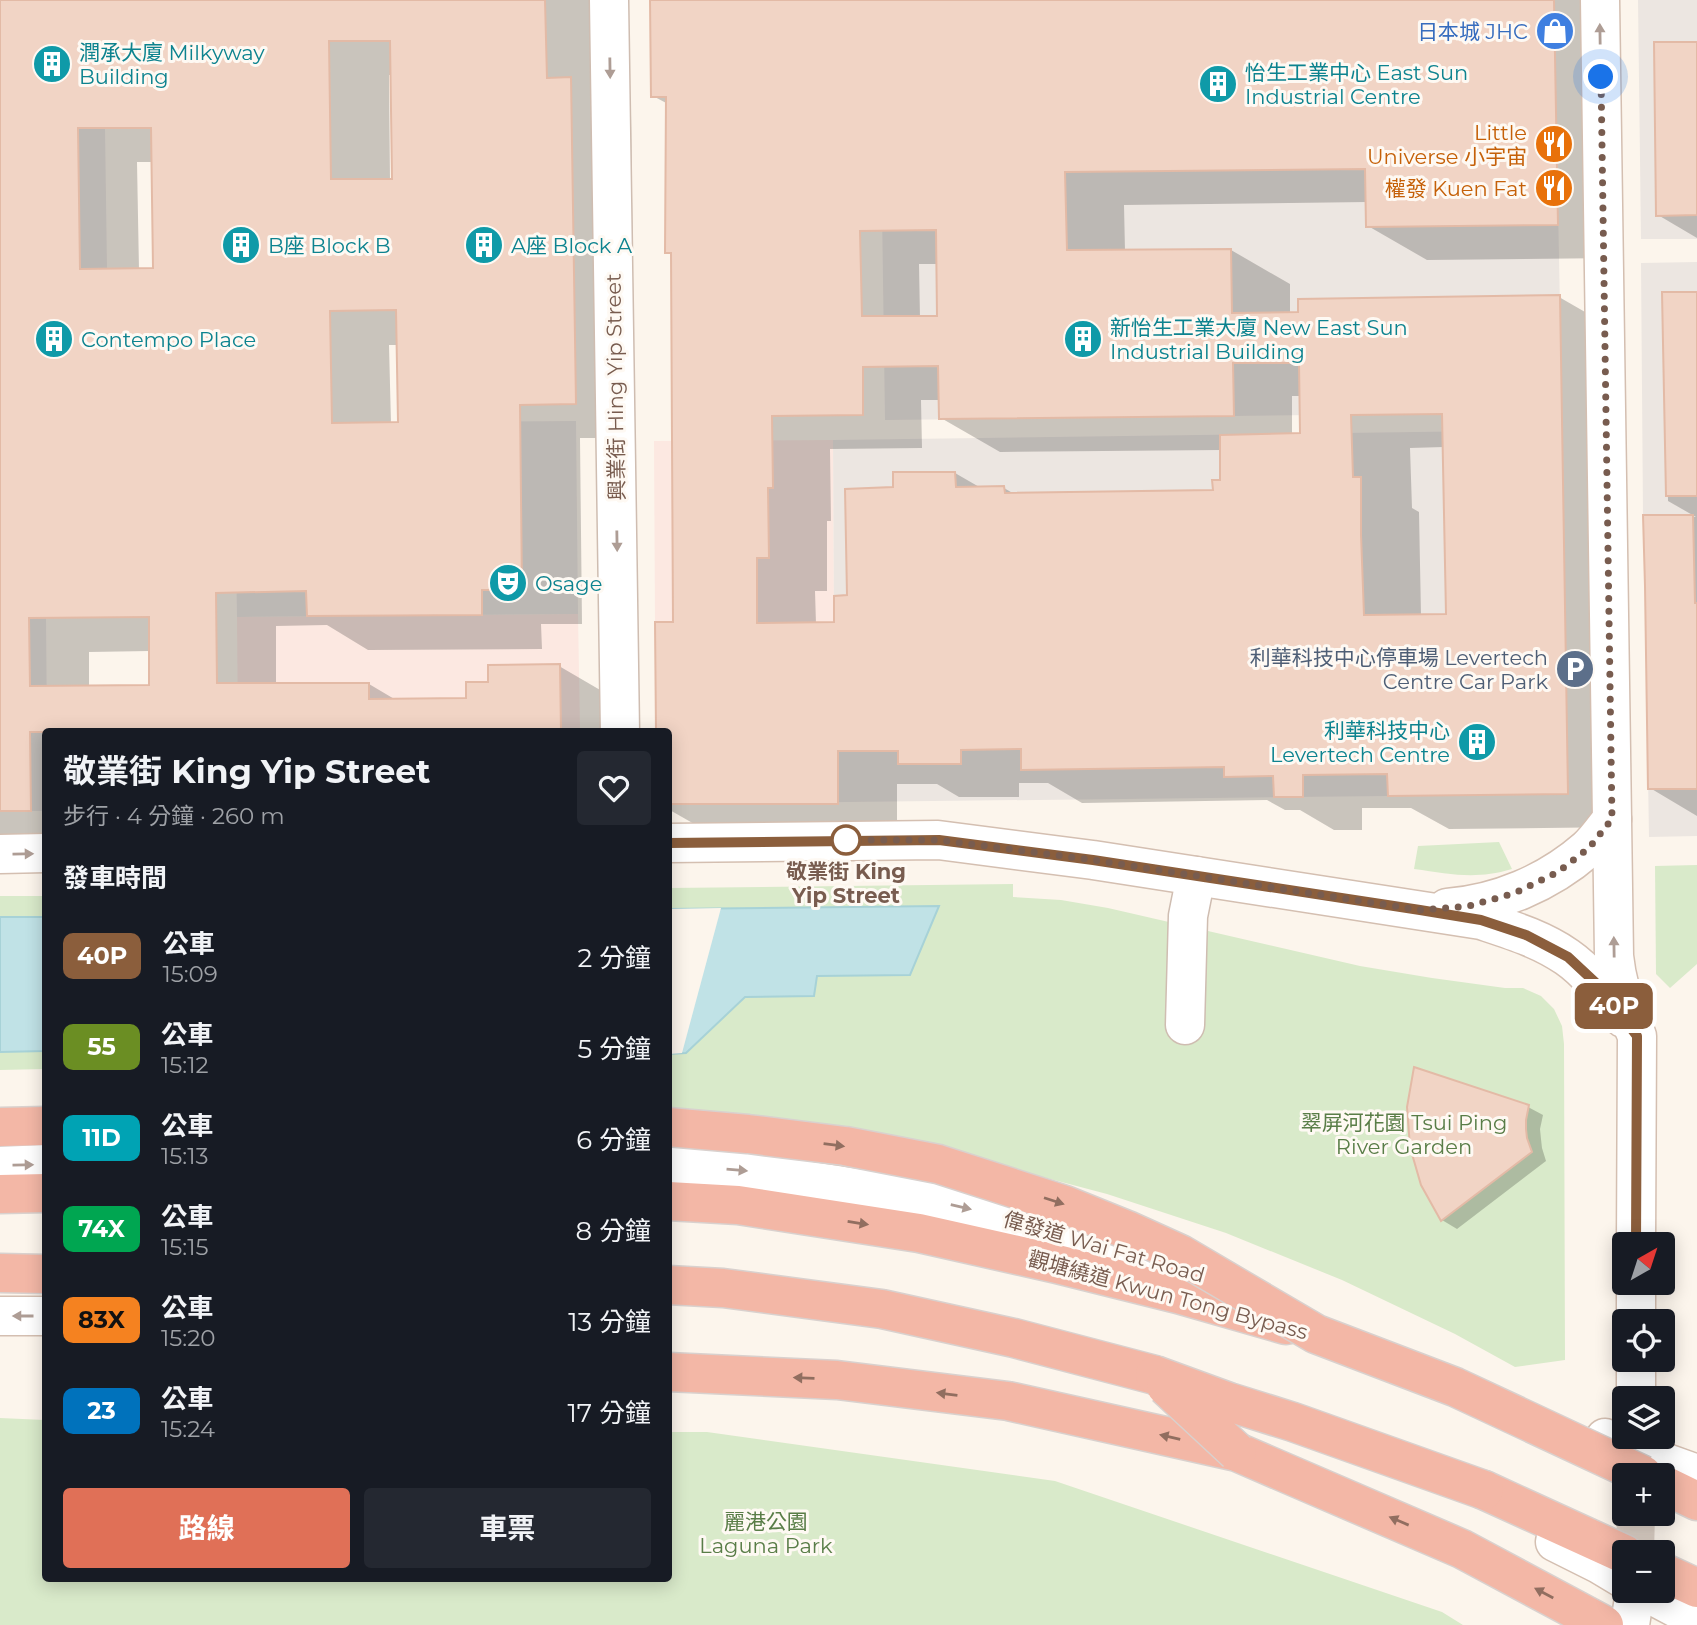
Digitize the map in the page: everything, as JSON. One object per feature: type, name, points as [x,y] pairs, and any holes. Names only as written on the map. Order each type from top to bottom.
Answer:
[{"type":"highway","points":[[0,1127],[42,1126]]},
{"type":"highway","points":[[672,1127],[845,1146],[938,1164],[1014,1188],[1078,1210],[1180,1254],[1316,1334]]},
{"type":"highway","points":[[0,1194],[42,1193]]},
{"type":"highway","name":"觀塘繞道 Kwun Tong Bypass","points":[[672,1201],[738,1205],[919,1233],[1178,1294],[1316,1334],[1638,1455]]},
{"type":"highway","points":[[0,1273],[42,1274]]},
{"type":"highway","points":[[672,1285],[723,1288],[882,1309],[1014,1338],[1155,1375],[1484,1490],[1612,1549]]},
{"type":"highway","points":[[672,1372],[837,1380],[1008,1401],[1237,1452],[1462,1549],[1604,1625]]},
{"type":"highway","points":[[1155,1375],[1237,1452]]},
{"type":"highway","points":[[1675,1490],[1697,1500]]},
{"type":"highway","points":[[1675,1578],[1697,1588]]},
{"type":"main road","name":"興業街 Hing Yip Street","points":[[609,0],[620,728]]},
{"type":"main road","points":[[1600,0],[1614,956],[1617,984],[1637,1036],[1636,1232]]},
{"type":"main road","points":[[1420,910],[1469,906],[1515,893],[1558,872],[1579,856],[1589,848],[1612,819]]},
{"type":"main road","points":[[672,843],[939,840],[1093,860],[1481,920],[1526,935],[1568,957],[1598,985],[1637,1036]]},
{"type":"main road","points":[[0,854],[42,853]]},
{"type":"main road","points":[[1185,1025],[1188,916],[1196,876]]},
{"type":"main road","points":[[0,1166],[42,1164]]},
{"type":"main road","name":"偉發道 Wai Fat Road","points":[[672,1164],[746,1171],[928,1199],[1070,1232],[1211,1278],[1559,1416],[1638,1455],[1697,1474]]},
{"type":"main road","points":[[672,1295],[728,1298],[891,1320],[1228,1400],[1422,1476],[1612,1571]]},
{"type":"main road","points":[[0,1316],[42,1316]]},
{"type":"main road","points":[[1630,1625],[1633,1603]]},
{"type":"main road","points":[[1667,1603],[1697,1619]]},
{"type":"shaded area","points":[[879,0],[1554,0],[1562,412],[885,420]]},
{"type":"shaded area","points":[[1638,0],[1697,0],[1697,239],[1641,239]]},
{"type":"shaded area","points":[[105,128],[107,269],[0,270],[0,129]]},
{"type":"shaded area","points":[[1697,262],[1697,836],[1649,837],[1645,589],[1695,588],[1693,516],[1643,515],[1641,263]]},
{"type":"shaded area","points":[[576,421],[578,614],[237,617],[234,424]]},
{"type":"shaded area","points":[[1561,430],[1564,612],[1385,615],[1388,796],[672,804],[672,728],[668,728],[655,622],[834,622],[833,440]]},
{"type":"shaded area","points":[[833,440],[834,622],[655,622],[654,441]]},
{"type":"shaded area","points":[[578,614],[580,728],[238,728],[237,617]]},
{"type":"shaded area","points":[[0,618],[46,618],[47,728],[42,728],[42,811],[0,811]]},
{"type":"green space","points":[[1499,842],[1512,869],[1474,875],[1414,869],[1418,846]]},
{"type":"green space","points":[[1697,865],[1697,964],[1670,988],[1656,974],[1655,866]]},
{"type":"green space","name":"翠屏河花園 Tsui Ping River Garden","points":[[1013,884],[1013,897],[1061,900],[1108,908],[1360,966],[1505,988],[1523,988],[1541,996],[1554,1009],[1562,1026],[1564,1044],[1565,1360],[1515,1367],[1455,1334],[1342,1280],[1226,1233],[1107,1194],[986,1162],[672,1122],[672,888]]},
{"type":"green space","points":[[0,896],[42,896],[42,1069],[0,1070]]},
{"type":"green space","name":"麗港公園 Laguna Park","points":[[0,1418],[42,1420],[42,1582],[672,1582],[672,1432],[707,1432],[1055,1481],[1442,1612],[1463,1625],[0,1625]]},
{"type":"water","points":[[939,906],[910,975],[817,976],[814,996],[745,997],[686,1053],[672,1054],[672,909]]},
{"type":"water","points":[[0,917],[42,917],[42,1051],[0,1052]]},
{"type":"pier","points":[[721,908],[682,1053],[672,1054],[672,909]]},
{"type":"building","points":[[0,0],[545,0],[547,78],[571,77],[576,404],[520,405],[522,590],[482,590],[482,615],[307,616],[306,591],[216,593],[217,683],[369,683],[369,699],[466,698],[466,682],[488,682],[488,665],[560,664],[561,728],[42,728],[42,732],[30,732],[31,811],[0,811]],"holes":[[[329,41],[390,41],[392,179],[331,179]],[[78,128],[151,128],[153,268],[80,269]],[[396,310],[398,422],[332,423],[330,311]],[[149,617],[149,685],[30,686],[29,618]]]},
{"type":"building","points":[[650,0],[1554,0],[1558,225],[1366,227],[1365,169],[1065,172],[1067,250],[1231,249],[1232,313],[1298,312],[1298,299],[1560,295],[1568,794],[1388,796],[1387,774],[1303,775],[1303,797],[1274,797],[1273,776],[1224,777],[1224,767],[1021,770],[1021,749],[961,750],[961,764],[898,764],[898,751],[838,751],[838,804],[672,804],[672,728],[656,728],[655,622],[673,622],[671,253],[665,253],[666,97],[651,97]],"holes":[[[936,230],[937,316],[862,316],[860,231]],[[1233,363],[1299,363],[1300,433],[1220,435],[1220,480],[1212,480],[1213,490],[1005,493],[1004,486],[956,487],[955,472],[893,472],[893,487],[845,489],[847,595],[834,596],[834,622],[757,623],[757,558],[769,558],[768,488],[773,488],[772,416],[863,415],[863,367],[938,366],[939,419],[1234,416]],[[1442,414],[1446,614],[1364,615],[1361,477],[1353,477],[1351,415]]]},
{"type":"building","points":[[1654,42],[1697,42],[1697,215],[1656,216]]},
{"type":"building","points":[[1662,292],[1697,292],[1697,496],[1666,496]]},
{"type":"building","points":[[1643,515],[1693,515],[1697,603],[1697,789],[1648,789]]},
{"type":"building","points":[[1414,1067],[1529,1105],[1526,1129],[1532,1152],[1441,1221],[1421,1185],[1410,1147],[1407,1107]]},
{"type":"tunnel","points":[[1635,1540],[1636,1526]]},
{"type":"bus line","name":"40P","points":[[672,843],[939,840],[1093,860],[1420,910],[1481,920],[1526,935],[1568,957],[1598,985],[1637,1036],[1636,1232]]},
{"type":"place","name":"日本城 JHC","points":[[1555,31]]},
{"type":"place","name":"潤承大廈 Milkyway Building","points":[[52,64]]},
{"type":"place","name":"怡生工業中心 East Sun Industrial Centre","points":[[1218,84]]},
{"type":"place","name":"Little Universe 小宇宙","points":[[1554,144]]},
{"type":"place","name":"權發 Kuen Fat","points":[[1554,188]]},
{"type":"place","name":"B座 Block B","points":[[241,245]]},
{"type":"place","name":"A座 Block A","points":[[484,245]]},
{"type":"place","name":"Contempo Place","points":[[54,339]]},
{"type":"place","name":"新怡生工業大廈 New East Sun Industrial Building","points":[[1083,339]]},
{"type":"place","name":"Osage","points":[[508,583]]},
{"type":"place","name":"利華科技中心停車場 Levertech Centre Car Park","points":[[1575,669]]},
{"type":"place","name":"利華科技中心 Levertech Centre","points":[[1477,742]]},
{"type":"place","name":"敬業街 King Yip Street","points":[[846,840]]},
{"type":"route","points":[[846,840],[939,840],[1093,860],[1420,910],[1469,906],[1515,893],[1558,872],[1589,848],[1612,819],[1601,77]]}]
